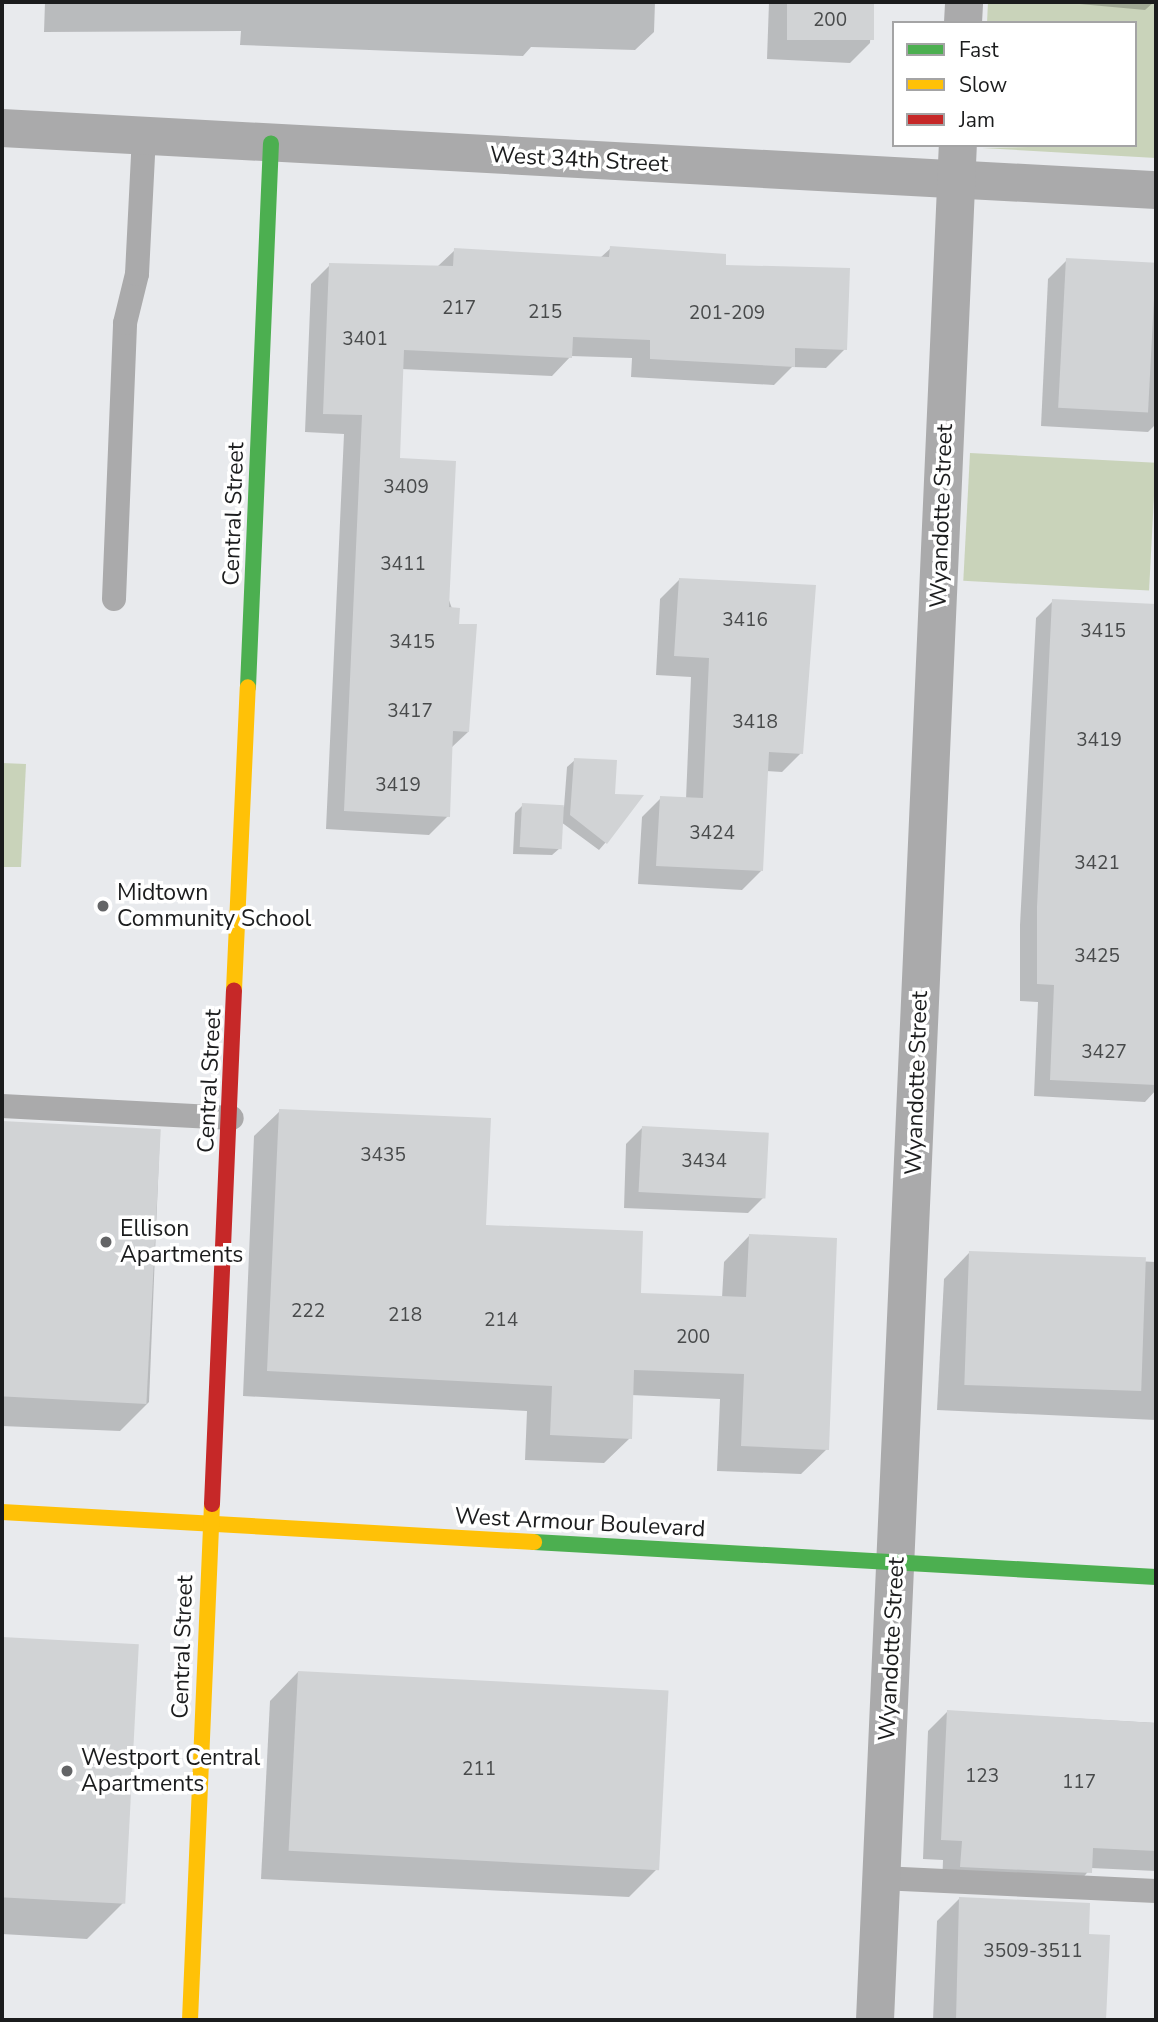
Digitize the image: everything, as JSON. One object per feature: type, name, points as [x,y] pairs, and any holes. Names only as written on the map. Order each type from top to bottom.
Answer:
[{"type":"street","points":[[963,21],[964,2]]},
{"type":"street","name":"West 34th Street","points":[[2,128],[271,143],[957,163],[1156,190]]},
{"type":"street","name":"Central Street","points":[[190,2020],[232,1118],[271,143]]},
{"type":"street","name":"Wyandotte Street","points":[[875,2020],[957,163]]},
{"type":"street","name":"West Armour Boulevard","points":[[2,1512],[1156,1577]]},
{"type":"lane","points":[[114,599],[125,323],[137,274],[144,136]]},
{"type":"lane","points":[[2,1106],[232,1118]]},
{"type":"lane","points":[[881,1878],[1156,1891]]},
{"type":"green space","points":[[988,2],[1156,4],[1156,158],[982,148],[1137,147],[1137,21],[987,21]]},
{"type":"green space","points":[[970,453],[1156,463],[1149,591],[963,581]]},
{"type":"green space","points":[[2,763],[26,764],[21,867],[2,867]]},
{"type":"building","points":[[787,2],[874,2],[874,40],[787,40]]},
{"type":"building","points":[[610,246],[726,254],[726,265],[850,268],[847,350],[795,348],[795,367],[650,359],[650,340],[573,337],[572,358],[404,350],[400,458],[456,461],[449,607],[460,608],[459,624],[477,624],[469,732],[453,731],[450,817],[344,811],[362,415],[323,414],[329,263],[453,266],[454,248],[609,257]]},
{"type":"building","points":[[1066,258],[1156,263],[1148,413],[1058,408]]},
{"type":"building","points":[[679,578],[816,585],[803,754],[769,752],[763,871],[656,866],[660,796],[703,798],[709,658],[674,656]]},
{"type":"building","points":[[1052,599],[1156,604],[1156,1085],[1050,1080],[1054,985],[1037,984],[1037,907]]},
{"type":"building","points":[[574,758],[617,760],[615,794],[644,795],[607,844],[570,815]]},
{"type":"building","points":[[522,803],[564,805],[562,849],[520,847]]},
{"type":"building","points":[[279,1109],[491,1118],[486,1225],[643,1231],[641,1293],[746,1297],[749,1234],[837,1238],[829,1450],[741,1446],[744,1374],[634,1370],[632,1439],[550,1435],[552,1386],[267,1371]]},
{"type":"building","name":"Ellison Apartments","points":[[2,1121],[161,1129],[146,1404],[2,1396]]},
{"type":"building","points":[[642,1126],[769,1133],[765,1199],[639,1192]]},
{"type":"building","points":[[969,1251],[1146,1257],[1141,1391],[964,1385]]},
{"type":"building","name":"Westport Central Apartments","points":[[2,1637],[139,1644],[125,1904],[2,1897]]},
{"type":"building","points":[[298,1671],[668,1690],[659,1870],[289,1851]]},
{"type":"building","points":[[947,1710],[1156,1723],[1156,1851],[1093,1848],[1092,1873],[960,1867],[962,1841],[941,1840]]},
{"type":"building","points":[[959,1897],[1090,1903],[1089,1934],[1110,1935],[1106,2020],[956,2020]]},
{"type":"traffic: fast","points":[[248,687],[271,143]]},
{"type":"traffic: fast","points":[[534,1542],[1156,1577]]},
{"type":"traffic: slow","points":[[234,990],[248,687]]},
{"type":"traffic: slow","points":[[190,2020],[212,1504]]},
{"type":"traffic: slow","points":[[2,1512],[534,1542]]},
{"type":"traffic: jam","points":[[212,1504],[234,990]]},
{"type":"place","name":"Midtown Community School","points":[[103,906]]},
{"type":"place","name":"Ellison Apartments","points":[[106,1242]]},
{"type":"place","name":"Westport Central Apartments","points":[[67,1771]]}]
